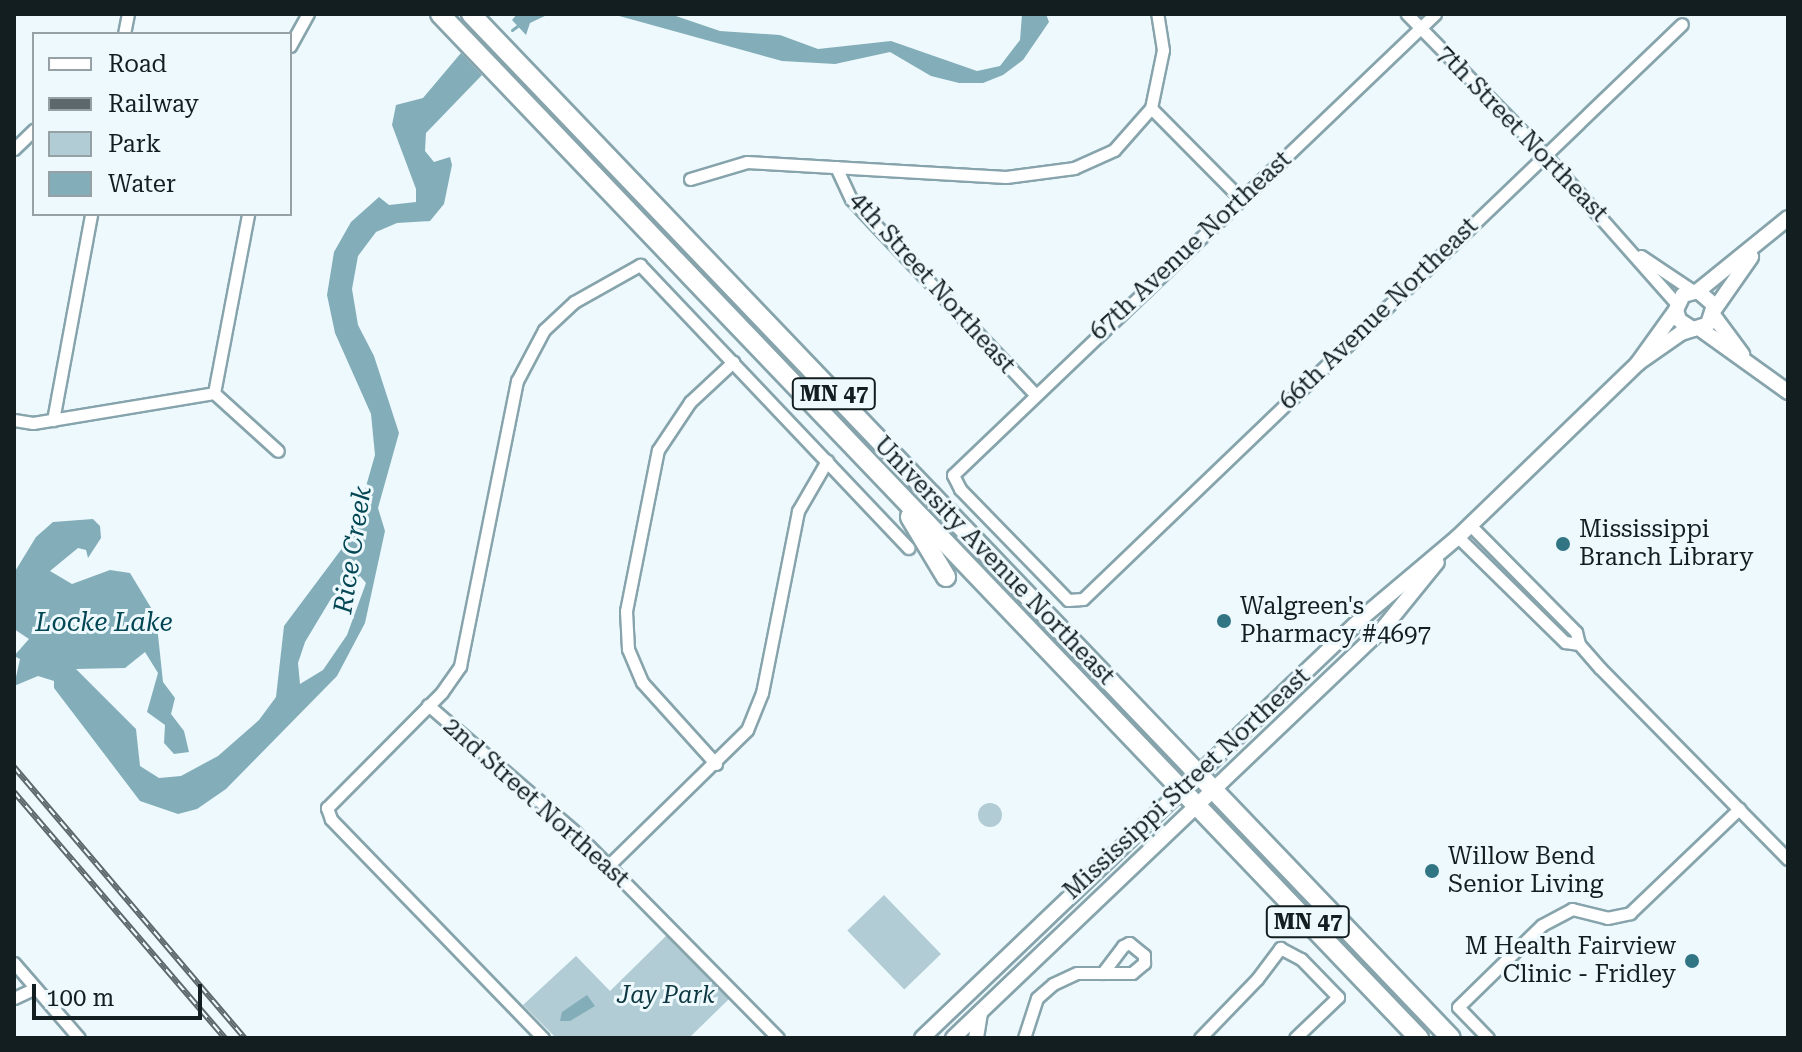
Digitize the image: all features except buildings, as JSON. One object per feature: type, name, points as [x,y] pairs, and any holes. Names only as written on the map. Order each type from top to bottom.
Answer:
[{"type":"main road","name":"University Avenue Northeast","points":[[440,14],[1419,1038]]},
{"type":"main road","name":"University Avenue Northeast","points":[[471,14],[1451,1038]]},
{"type":"main road","points":[[892,487],[946,577]]},
{"type":"street","points":[[292,42],[308,14]]},
{"type":"street","points":[[690,179],[747,162],[1040,175],[1074,168],[1114,150],[1151,108],[1163,50],[1157,14]]},
{"type":"street","name":"7th Street Northeast","points":[[1407,14],[1637,254],[1677,307]]},
{"type":"street","name":"67th Avenue Northeast","points":[[953,481],[957,470],[1035,394],[1435,14]]},
{"type":"street","name":"66th Avenue Northeast","points":[[953,481],[1064,597],[1075,602],[1682,24]]},
{"type":"street","points":[[1151,108],[1241,199]]},
{"type":"street","points":[[14,149],[32,132]]},
{"type":"street","name":"4th Street Northeast","points":[[836,167],[851,199],[1035,394]]},
{"type":"street","points":[[53,420],[91,216]]},
{"type":"street","points":[[214,393],[248,216]]},
{"type":"street","points":[[1788,218],[1758,246],[1677,307],[1683,324],[1696,328],[1788,392]]},
{"type":"street","points":[[1696,328],[1714,313],[1758,246]]},
{"type":"street","name":"7th Street Northeast","points":[[1637,254],[1695,291]]},
{"type":"street","points":[[543,1038],[331,819],[327,808],[428,705],[455,673],[468,641],[523,365],[558,315],[625,269],[640,265],[909,548]]},
{"type":"street","points":[[1695,291],[1708,296],[1714,313],[1750,364]]},
{"type":"street","name":"Mississippi Street Northeast","points":[[922,1038],[1367,612],[1458,537],[1638,363],[1677,307]]},
{"type":"street","name":"Mississippi Street Northeast","points":[[1638,363],[1696,328]]},
{"type":"street","points":[[716,764],[642,682],[628,649],[626,611],[658,450],[690,402],[733,362]]},
{"type":"street","points":[[14,420],[53,420],[214,393]]},
{"type":"street","points":[[214,393],[278,451]]},
{"type":"street","points":[[609,865],[716,764],[756,713],[798,511],[827,461]]},
{"type":"street","points":[[1470,525],[1576,632],[1579,644],[1788,859]]},
{"type":"street","points":[[1458,537],[1565,642],[1579,644]]},
{"type":"street","name":"Mississippi Street Northeast","points":[[951,1038],[1385,626],[1458,537]]},
{"type":"street","name":"2nd Street Northeast","points":[[428,705],[609,865],[778,1038]]},
{"type":"street","points":[[1488,1038],[1458,1007],[1553,915],[1572,909],[1607,918],[1630,913],[1739,809]]},
{"type":"street","points":[[1200,1038],[1280,948],[1301,959],[1338,997],[1295,1038]]},
{"type":"street","points":[[14,963],[79,1038]]},
{"type":"street","points":[[1024,1038],[1037,998],[1053,984],[1077,973],[1103,973]]},
{"type":"street","points":[[14,998],[35,988]]},
{"type":"street","points":[[976,1038],[980,1012]]},
{"type":"street","points":[[935,1025],[951,1038]]},
{"type":"green space","points":[[990,803],[1001,810],[1002,815],[995,826],[990,827],[979,820],[978,815],[985,804]]},
{"type":"green space","points":[[884,895],[941,954],[904,989],[847,930]]},
{"type":"green space","name":"Jay Park","points":[[667,935],[730,998],[689,1038],[556,1038],[523,1005],[576,956],[610,991]]},
{"type":"water","points":[[517,14],[549,14],[530,23],[526,35],[512,20]]},
{"type":"water","points":[[612,14],[670,14],[720,31],[780,35],[818,49],[891,41],[977,71],[1000,66],[1020,40],[1022,14],[1046,14],[1049,22],[1023,60],[1003,75],[983,83],[959,83],[931,76],[890,52],[835,64],[782,61]]},
{"type":"water","name":"Locke Lake","points":[[461,53],[482,75],[426,133],[425,151],[434,162],[450,157],[452,165],[444,204],[430,221],[397,223],[376,232],[358,256],[352,289],[358,325],[374,356],[399,433],[378,508],[385,531],[365,623],[337,676],[226,789],[197,809],[178,814],[140,801],[54,688],[54,681],[38,676],[14,686],[20,659],[14,656],[29,639],[14,629],[14,573],[36,537],[53,522],[93,519],[100,526],[101,538],[88,558],[86,550],[78,548],[50,571],[72,584],[110,570],[130,573],[156,616],[163,682],[175,698],[171,714],[184,731],[189,752],[174,754],[164,743],[165,725],[147,712],[158,673],[145,652],[125,668],[76,669],[136,729],[140,766],[159,778],[181,776],[218,756],[259,720],[276,697],[284,626],[352,535],[375,455],[371,414],[335,333],[327,295],[334,252],[351,222],[379,197],[389,205],[416,202],[416,189],[392,125],[396,105],[423,98]],"holes":[[[360,576],[366,583],[347,635],[323,670],[300,684],[298,663],[305,642],[332,597]]]},
{"type":"water","points":[[587,995],[595,1006],[570,1021],[560,1021],[562,1012]]},
{"type":"waterway","name":"Rice Creek","points":[[512,30],[520,24]]},
{"type":"railway","points":[[14,767],[245,1038]]},
{"type":"railway","points":[[14,792],[225,1038]]},
{"type":"place","name":"Mississippi Branch Library","points":[[1563,544]]},
{"type":"place","name":"Walgreen's Pharmacy #4697","points":[[1224,621]]},
{"type":"place","name":"Willow Bend Senior Living","points":[[1432,871]]},
{"type":"place","name":"M Health Fairview Clinic - Fridley","points":[[1692,961]]}]
